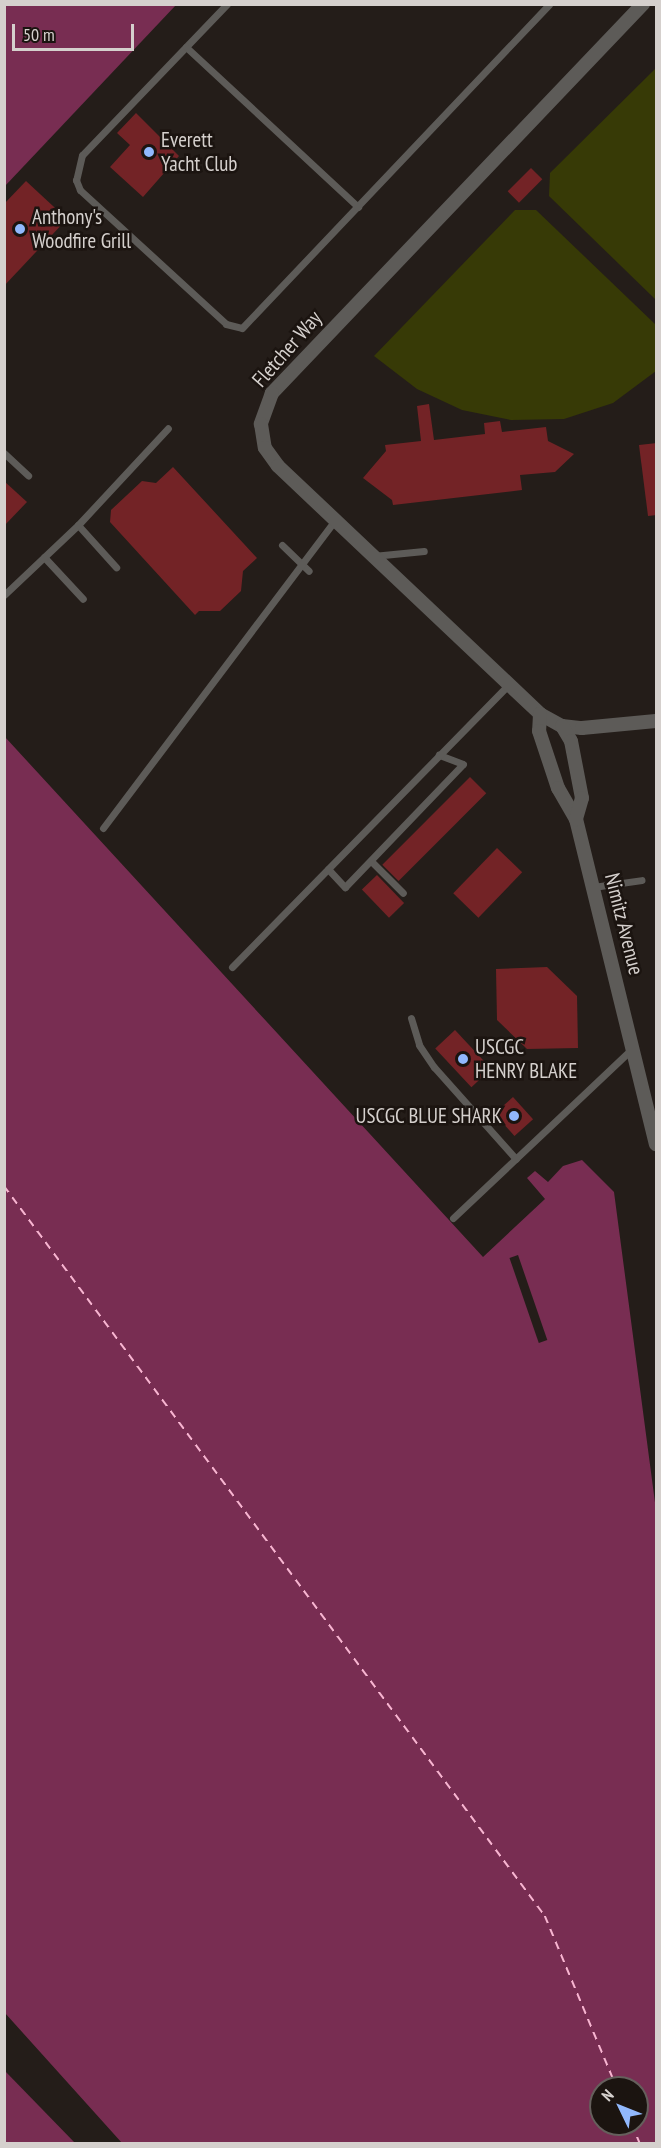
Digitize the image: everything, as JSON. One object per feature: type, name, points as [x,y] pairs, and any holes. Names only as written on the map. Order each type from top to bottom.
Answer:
[{"type":"street","name":"Fletcher Way","points":[[643,4],[272,393],[261,424],[266,448],[278,466],[333,521],[540,714],[562,726],[604,727],[657,721]]},
{"type":"street","name":"Nimitz Avenue","points":[[540,714],[539,731],[558,788],[576,819],[656,1142]]},
{"type":"street","name":"Nimitz Avenue","points":[[562,726],[572,741],[582,798],[576,819]]},
{"type":"lane","points":[[227,4],[82,155],[77,165],[80,190],[226,324],[242,327],[549,4]]},
{"type":"lane","points":[[186,47],[358,207]]},
{"type":"lane","points":[[4,595],[78,525],[168,428]]},
{"type":"lane","points":[[4,453],[28,475]]},
{"type":"lane","points":[[103,828],[333,521]]},
{"type":"lane","points":[[78,525],[116,567]]},
{"type":"lane","points":[[282,544],[309,571]]},
{"type":"lane","points":[[370,556],[424,551]]},
{"type":"lane","points":[[44,557],[83,599]]},
{"type":"lane","points":[[232,967],[508,685]]},
{"type":"lane","points":[[328,869],[345,887],[464,764],[439,755]]},
{"type":"lane","points":[[370,861],[403,893]]},
{"type":"lane","points":[[593,887],[642,880]]},
{"type":"lane","points":[[411,1018],[419,1045],[434,1067],[516,1159]]},
{"type":"lane","points":[[453,1218],[633,1048]]},
{"type":"shaded area","points":[[4,5],[176,5],[5,186]]},
{"type":"shaded area","points":[[656,68],[656,300],[549,196],[550,173]]},
{"type":"shaded area","points":[[515,210],[536,210],[656,325],[656,371],[613,403],[564,419],[511,420],[462,410],[417,389],[374,356]]},
{"type":"shaded area","points":[[5,737],[483,1257],[545,1199],[527,1178],[535,1171],[548,1182],[563,1166],[582,1160],[614,1192],[656,1510],[656,2143],[122,2143],[5,2013]]},
{"type":"shaded area","points":[[5,2071],[75,2143],[5,2143]]},
{"type":"pier","points":[[518,1255],[547,1340],[539,1343],[509,1258]]},
{"type":"building","name":"Everett Yacht Club","points":[[136,113],[179,156],[143,197],[110,167],[130,145],[117,133]]},
{"type":"building","points":[[531,168],[542,179],[519,203],[508,191]]},
{"type":"building","points":[[26,181],[67,219],[4,286],[4,204]]},
{"type":"building","points":[[429,404],[434,440],[485,434],[484,423],[500,421],[502,432],[546,427],[548,441],[574,454],[555,472],[520,475],[522,490],[393,505],[392,500],[363,478],[386,451],[385,445],[421,441],[417,406]]},
{"type":"building","points":[[657,443],[657,515],[648,516],[639,445]]},
{"type":"building","points":[[173,467],[257,558],[243,571],[241,591],[220,611],[199,611],[195,615],[110,522],[111,510],[142,481],[156,483]]},
{"type":"building","points":[[4,481],[27,502],[4,526]]},
{"type":"building","points":[[470,777],[486,793],[399,881],[382,865]]},
{"type":"building","points":[[497,848],[522,872],[478,918],[453,893]]},
{"type":"building","points":[[377,875],[404,903],[389,918],[362,890]]},
{"type":"building","points":[[547,967],[577,996],[578,1048],[527,1049],[497,1020],[496,969]]},
{"type":"building","name":"USCGC HENRY BLAKE","points":[[455,1030],[491,1069],[471,1087],[435,1048]]},
{"type":"building","name":"USCGC BLUE SHARK","points":[[513,1097],[533,1119],[514,1136],[494,1114]]},
{"type":"ferry route","points":[[4,1186],[545,1916],[612,2076]]},
{"type":"ferry route","points":[[637,2136],[640,2144]]},
{"type":"place","name":"Everett Yacht Club","points":[[149,152]]},
{"type":"place","name":"Anthony's Woodfire Grill","points":[[20,229]]},
{"type":"place","name":"USCGC HENRY BLAKE","points":[[463,1059]]},
{"type":"place","name":"USCGC BLUE SHARK","points":[[514,1116]]}]
